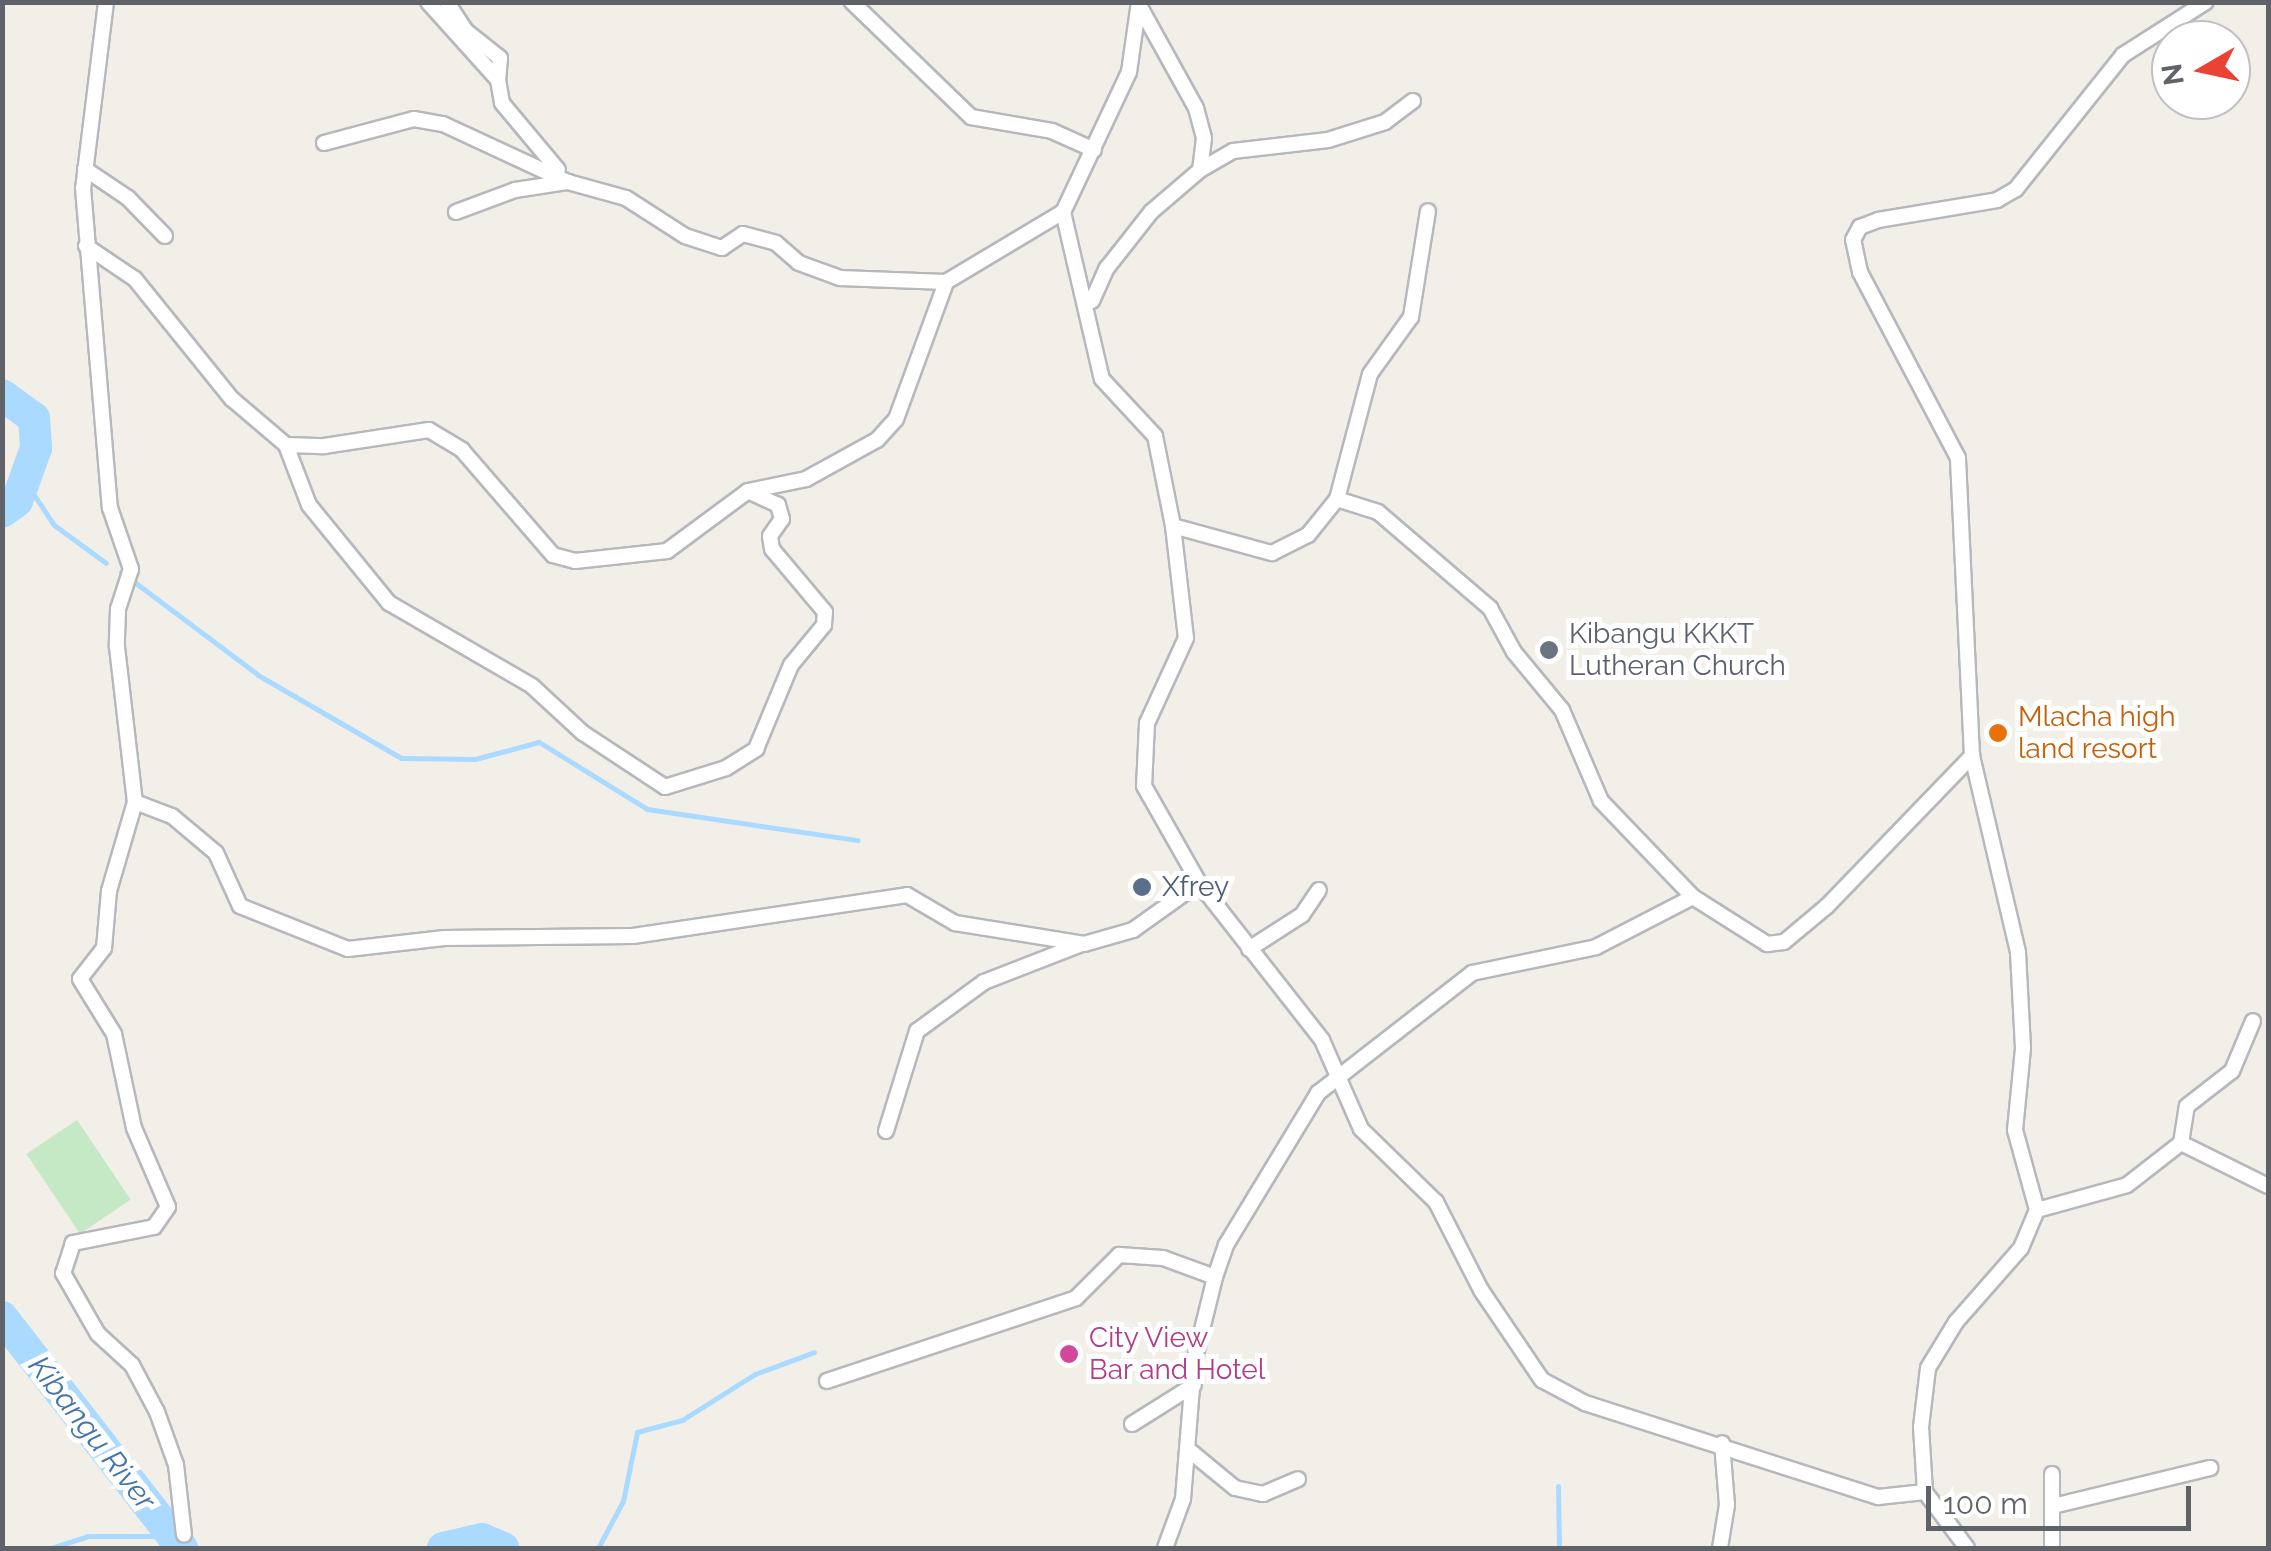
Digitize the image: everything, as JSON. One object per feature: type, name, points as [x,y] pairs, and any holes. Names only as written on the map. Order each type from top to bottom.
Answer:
[{"type":"street","points":[[106,2],[85,168],[86,246],[110,508],[131,569],[118,608],[117,647],[135,802],[110,892],[104,948],[80,979],[114,1034],[134,1128],[168,1207],[164,1222],[154,1227],[74,1244],[63,1273],[98,1334],[132,1365],[157,1412],[176,1465],[184,1535]]},
{"type":"street","points":[[428,2],[498,80]]},
{"type":"street","points":[[447,2],[466,31],[500,58],[502,103],[568,182]]},
{"type":"street","points":[[852,2],[971,117],[1052,130],[1094,150]]},
{"type":"street","points":[[1966,1548],[1925,1492],[1922,1426],[1928,1368],[1956,1322],[2020,1248],[2037,1210],[2015,1130],[2023,1048],[2018,952],[1972,756],[1958,458],[1860,272],[1852,240],[1860,227],[1878,220],[1997,200],[2016,189],[2123,54],[2206,2]]},
{"type":"street","points":[[324,142],[414,118],[444,124],[568,182],[626,198],[686,236],[722,248],[743,234],[776,243],[799,263],[840,278],[946,282],[1063,212],[1129,72],[1139,4]]},
{"type":"street","points":[[1139,4],[1196,108],[1204,138],[1200,170]]},
{"type":"street","points":[[1092,301],[1107,268],[1151,212],[1200,170],[1233,152],[1328,140],[1385,122],[1414,101]]},
{"type":"street","points":[[85,168],[128,198],[164,236]]},
{"type":"street","points":[[456,212],[515,190],[568,182]]},
{"type":"street","points":[[1173,526],[1272,553],[1308,535],[1337,499],[1370,374],[1411,317],[1428,211]]},
{"type":"street","points":[[1063,212],[1102,379],[1155,436],[1173,526],[1186,638],[1146,723],[1140,754],[1144,786],[1200,883],[1294,1001],[1341,1076],[1361,1128],[1428,1190],[1481,1290],[1542,1380],[1585,1403],[1722,1443],[1878,1497],[1925,1492]]},
{"type":"street","points":[[86,246],[135,279],[232,399],[286,445],[310,505],[389,603],[532,686],[582,733],[665,787],[726,768],[756,749],[792,664],[824,625],[825,612],[772,549],[770,536],[782,519],[778,504],[748,491]]},
{"type":"street","points":[[286,445],[324,446],[429,430],[480,469],[546,551],[575,561],[667,551],[748,491],[806,478],[886,432],[946,282]]},
{"type":"street","points":[[1337,499],[1378,512],[1490,608],[1514,652],[1562,710],[1601,802],[1693,897],[1750,938],[1784,942],[1827,906],[1972,756]]},
{"type":"street","points":[[135,802],[172,816],[216,853],[240,906],[339,948],[444,938],[634,936],[907,895],[954,923],[1084,944]]},
{"type":"street","points":[[886,1130],[917,1030],[984,982],[1084,944],[1134,930],[1200,883]]},
{"type":"street","points":[[1250,949],[1302,915],[1319,890]]},
{"type":"street","points":[[1165,1548],[1183,1499],[1194,1385],[1226,1245],[1307,1112],[1341,1076],[1472,973],[1596,947],[1693,897]]},
{"type":"street","points":[[2037,1210],[2127,1185],[2181,1143],[2187,1106],[2232,1071],[2253,1021]]},
{"type":"street","points":[[2181,1143],[2268,1186]]},
{"type":"street","points":[[827,1381],[1076,1298],[1119,1255],[1164,1258],[1216,1277]]},
{"type":"street","points":[[1132,1424],[1194,1385]]},
{"type":"street","points":[[1720,1548],[1727,1505],[1722,1443]]},
{"type":"street","points":[[1190,1451],[1235,1488],[1262,1494],[1298,1479]]},
{"type":"street","points":[[2054,1506],[2210,1468]]},
{"type":"street","points":[[2052,1474],[2052,1548]]},
{"type":"green space","points":[[77,1120],[131,1200],[80,1234],[26,1154]]},
{"type":"waterway","name":"Kibangu River","points":[[2,395],[34,418],[36,448],[17,501],[2,512]]},
{"type":"waterway","points":[[26,483],[54,525],[106,563]]},
{"type":"waterway","points":[[121,572],[258,675],[401,758],[475,759],[539,742],[647,809],[858,840]]},
{"type":"waterway","name":"Kibangu River","points":[[2,1317],[182,1548]]},
{"type":"waterway","points":[[598,1548],[623,1501],[637,1432],[682,1420],[755,1374],[814,1352]]},
{"type":"waterway","points":[[1558,1486],[1559,1548]]},
{"type":"waterway","points":[[51,1548],[87,1536],[170,1536]]},
{"type":"waterway","name":"Kibangu River","points":[[443,1548],[482,1539],[503,1548]]},
{"type":"place","name":"Kibangu KKKT Lutheran Church","points":[[1549,650]]},
{"type":"place","name":"Mlacha high land resort","points":[[1998,733]]},
{"type":"place","name":"Xfrey","points":[[1142,887]]},
{"type":"place","name":"City View Bar and Hotel","points":[[1069,1354]]}]
